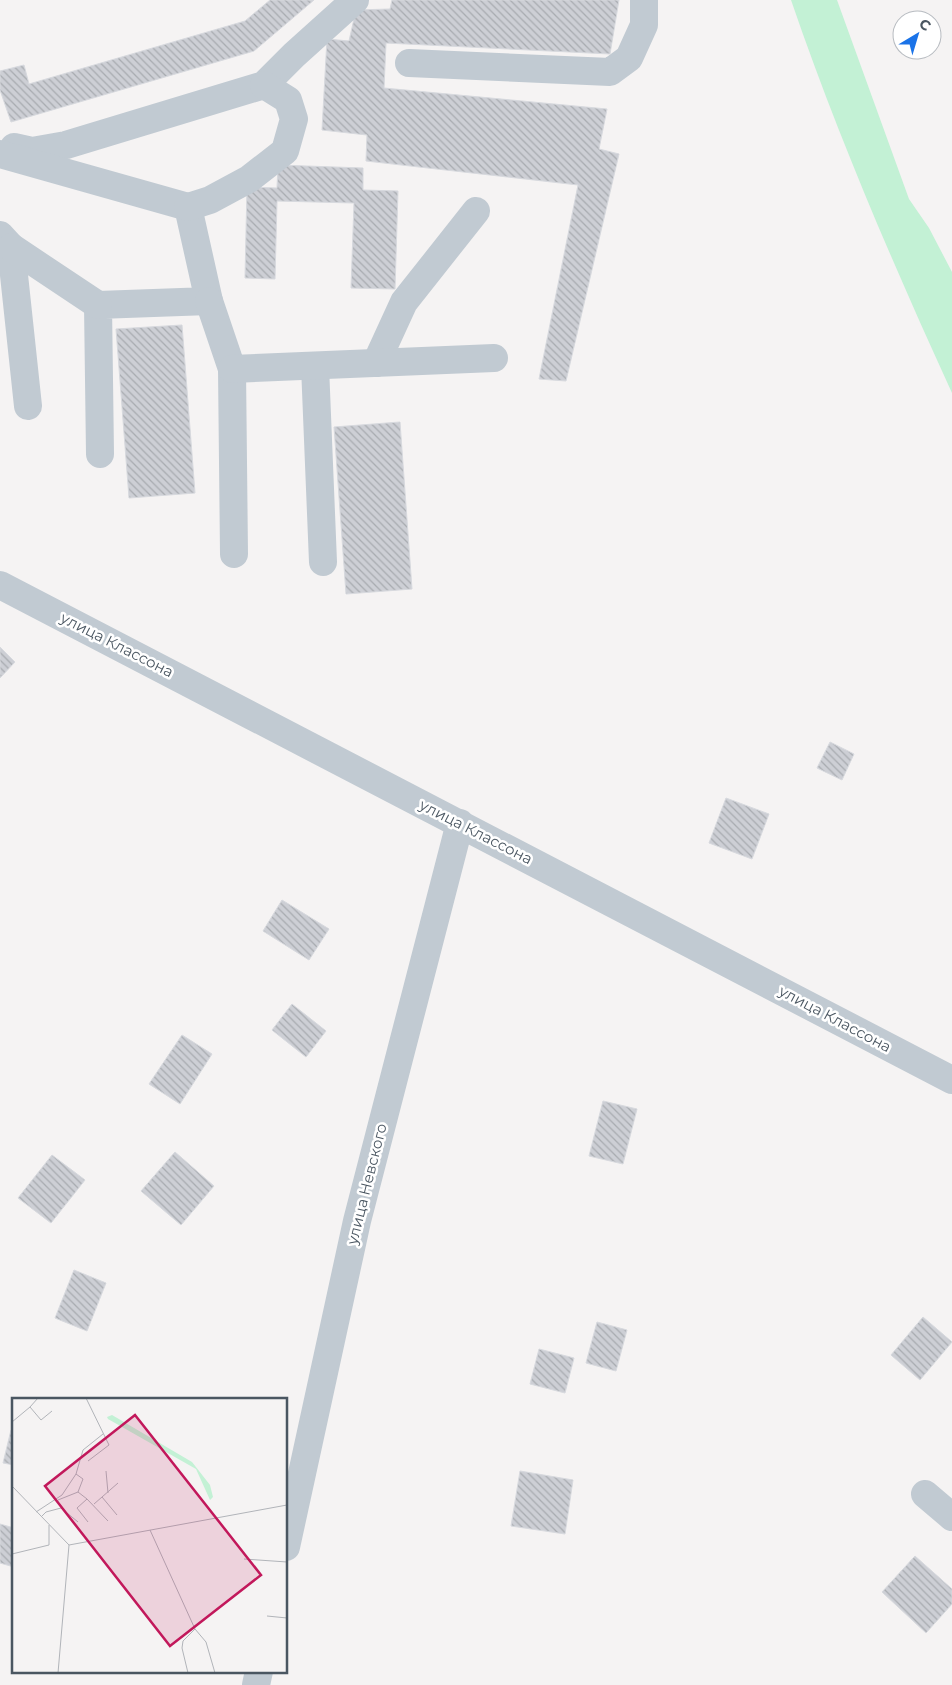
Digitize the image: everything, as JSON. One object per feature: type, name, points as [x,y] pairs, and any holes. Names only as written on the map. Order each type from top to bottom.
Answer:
[{"type":"street","points":[[0,144],[32,151],[66,145],[264,85],[355,0]]},
{"type":"street","points":[[409,63],[610,72],[629,58],[644,25],[644,0]]},
{"type":"street","points":[[0,154],[188,207],[210,200],[249,179],[285,151],[294,119],[288,100],[264,85]]},
{"type":"street","points":[[188,207],[209,301],[232,369],[234,554]]},
{"type":"street","points":[[376,363],[404,302],[476,211]]},
{"type":"street","points":[[5,241],[98,305],[209,301]]},
{"type":"street","points":[[5,241],[28,406]]},
{"type":"street","points":[[98,305],[100,454]]},
{"type":"street","points":[[232,369],[494,358]]},
{"type":"street","points":[[315,366],[323,562]]},
{"type":"street","name":"улица Классона","points":[[0,585],[952,1080]]},
{"type":"street","name":"улица Невского","points":[[288,1538],[357,1220],[460,823]]},
{"type":"street","points":[[925,1494],[952,1517]]},
{"type":"street","points":[[256,1685],[259,1672]]},
{"type":"green space","points":[[791,0],[837,0],[909,199],[929,228],[952,272],[952,393],[908,296],[867,198],[827,100]]},
{"type":"building","points":[[270,0],[314,0],[254,51],[11,122],[0,90],[0,71],[24,65],[29,84],[245,21]]},
{"type":"building","points":[[392,0],[619,0],[610,54],[386,43],[384,88],[607,109],[599,149],[619,154],[566,381],[539,379],[578,185],[366,161],[367,135],[322,130],[327,39],[349,41],[356,10],[390,9]]},
{"type":"building","points":[[278,165],[363,168],[363,190],[398,191],[395,289],[351,288],[354,203],[277,201],[275,279],[245,278],[247,187],[277,188]]},
{"type":"building","points":[[182,325],[195,493],[129,498],[116,329]]},
{"type":"building","points":[[400,422],[412,589],[346,594],[334,427]]},
{"type":"building","points":[[0,647],[15,662],[0,678]]},
{"type":"building","points":[[830,742],[854,754],[842,780],[817,768]]},
{"type":"building","points":[[726,798],[769,814],[752,859],[709,843]]},
{"type":"building","points":[[282,900],[329,929],[309,960],[263,931]]},
{"type":"building","points":[[292,1004],[326,1031],[306,1057],[272,1030]]},
{"type":"building","points":[[182,1035],[212,1054],[180,1104],[149,1084]]},
{"type":"building","points":[[603,1101],[637,1109],[623,1164],[589,1156]]},
{"type":"building","points":[[175,1152],[214,1186],[181,1225],[141,1191]]},
{"type":"building","points":[[52,1155],[85,1180],[51,1223],[18,1198]]},
{"type":"building","points":[[74,1270],[106,1283],[87,1331],[55,1318]]},
{"type":"building","points":[[923,1317],[952,1342],[920,1380],[891,1355]]},
{"type":"building","points":[[597,1322],[627,1330],[616,1371],[586,1363]]},
{"type":"building","points":[[539,1349],[574,1358],[565,1393],[530,1384]]},
{"type":"building","points":[[11,1430],[12,1430],[12,1465],[3,1463]]},
{"type":"building","points":[[520,1471],[573,1480],[565,1534],[511,1526]]},
{"type":"building","points":[[0,1524],[12,1527],[12,1566],[0,1563]]},
{"type":"building","points":[[915,1556],[952,1589],[952,1604],[926,1633],[882,1592]]}]
